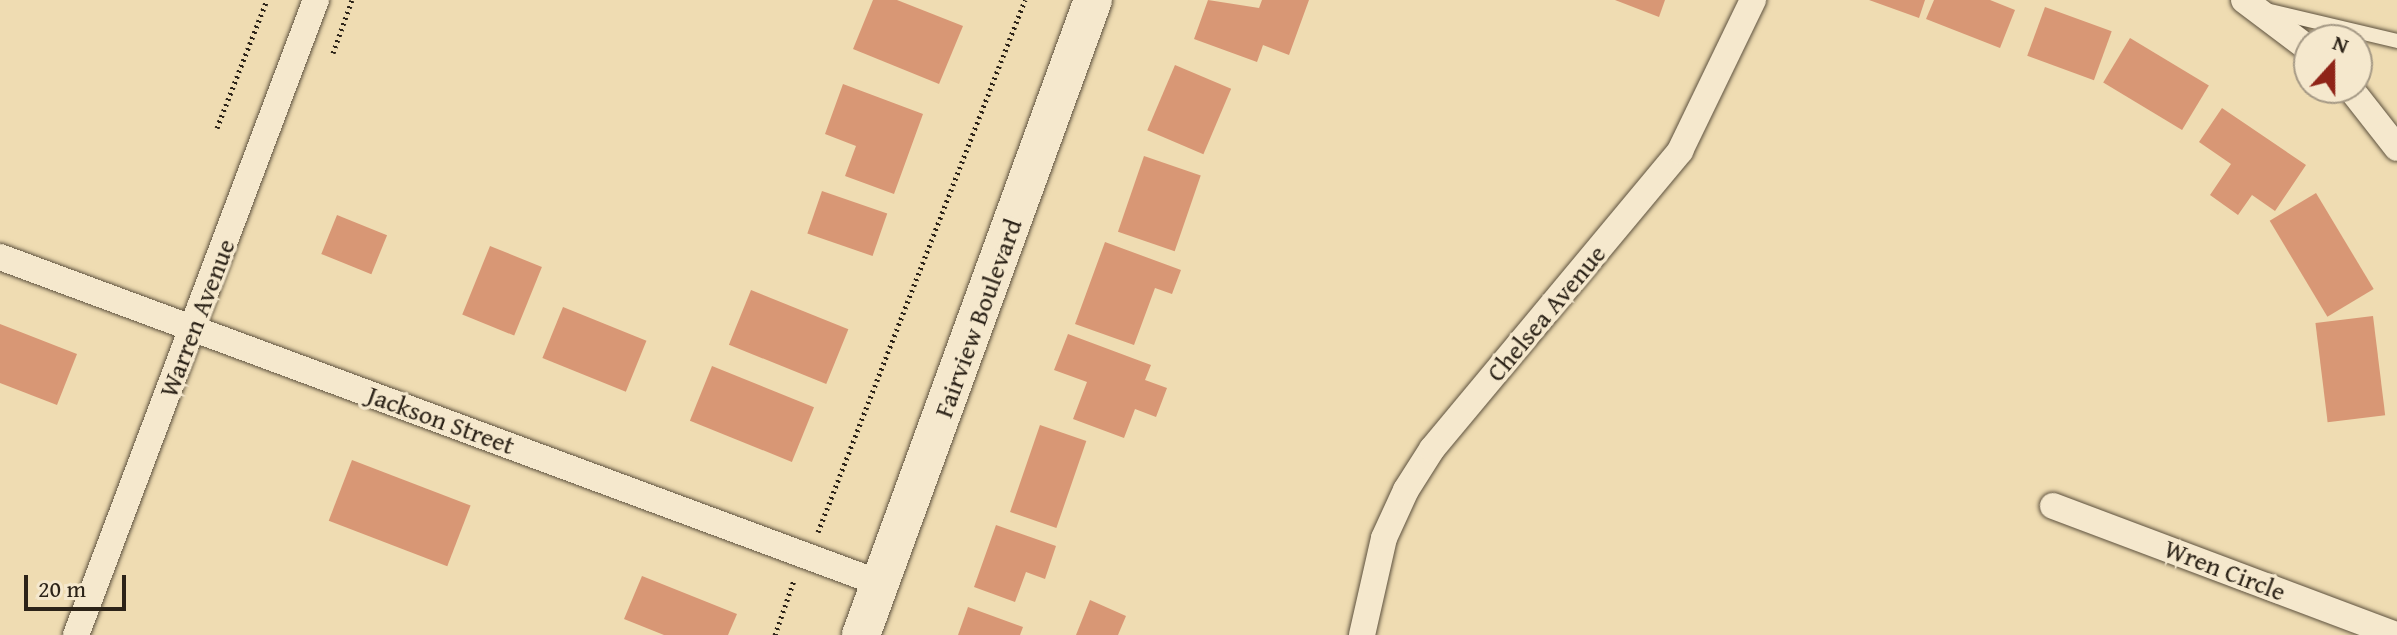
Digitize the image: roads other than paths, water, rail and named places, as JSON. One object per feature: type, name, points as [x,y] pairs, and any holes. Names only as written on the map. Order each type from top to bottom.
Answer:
[{"type":"street","name":"Warren Avenue","points":[[76,635],[316,0]]},
{"type":"street","name":"Fairview Boulevard","points":[[861,635],[1093,0]]},
{"type":"street","name":"Chelsea Avenue","points":[[1362,635],[1384,538],[1412,479],[1680,151],[1753,0]]},
{"type":"street","points":[[2249,3],[2293,37]]},
{"type":"street","points":[[2365,104],[2397,148]]},
{"type":"street","name":"Jackson Street","points":[[0,257],[882,584]]},
{"type":"street","name":"Wren Circle","points":[[2053,506],[2396,635]]},
{"type":"lane","points":[[2249,3],[2397,41]]}]
